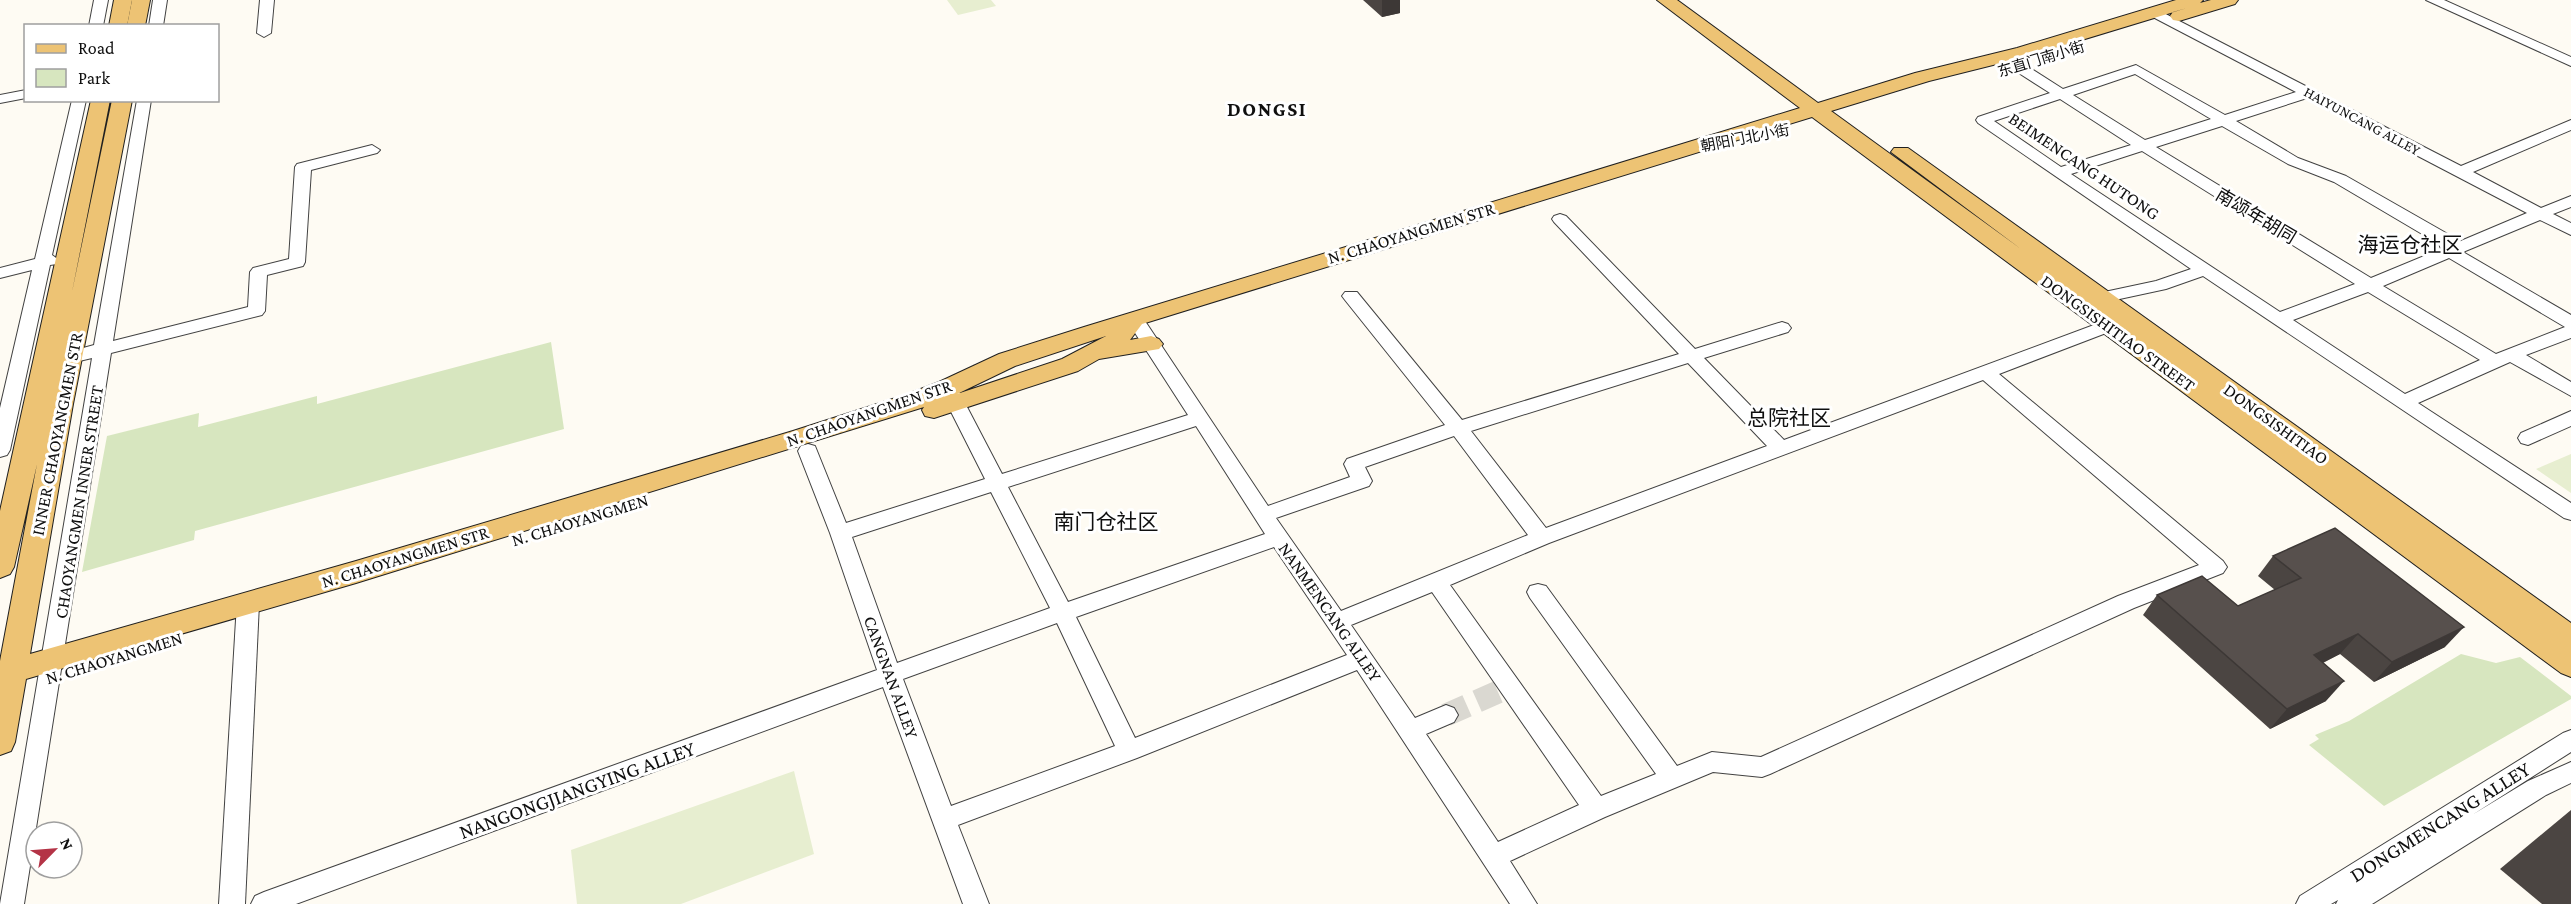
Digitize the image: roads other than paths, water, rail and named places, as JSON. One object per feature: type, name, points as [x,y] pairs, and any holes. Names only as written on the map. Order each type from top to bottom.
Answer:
[{"type":"main road","points":[[118,24],[123,0]]},
{"type":"main road","points":[[136,24],[141,0]]},
{"type":"main road","name":"DONGSISHITIAO STREET","points":[[1666,0],[1832,112]]},
{"type":"main road","name":"DONGSISHITIAO STREET","points":[[1687,0],[2108,326],[2571,665]]},
{"type":"main road","name":"东直门南小街","points":[[1832,112],[2019,67],[2161,15],[2194,0]]},
{"type":"main road","name":"东直门南小街","points":[[1832,112],[1922,77],[2161,15],[2229,0]]},
{"type":"main road","points":[[68,256],[101,102]]},
{"type":"main road","name":"INNER CHAOYANGMEN STR","points":[[0,742],[6,682],[122,102]]},
{"type":"main road","name":"朝阳门北小街","points":[[1687,148],[1764,137],[1832,112]]},
{"type":"main road","name":"DONGSISHITIAO","points":[[1832,112],[2101,298],[2571,638]]},
{"type":"main road","name":"N. CHAOYANGMEN STR","points":[[248,611],[802,437],[952,395],[1007,360],[1687,148]]},
{"type":"main road","name":"INNER CHAOYANGMEN STR","points":[[0,567],[6,513],[32,429],[68,256]]},
{"type":"main road","name":"N. CHAOYANGMEN","points":[[6,682],[808,451],[952,395],[1071,365],[1116,340],[1135,319]]},
{"type":"main road","points":[[1098,352],[1151,344]]},
{"type":"street","points":[[96,24],[101,0]]},
{"type":"street","points":[[156,24],[160,0]]},
{"type":"street","points":[[264,33],[267,0]]},
{"type":"street","points":[[2433,0],[2571,62]]},
{"type":"street","name":"HAIYUNCANG ALLEY","points":[[2161,15],[2571,230]]},
{"type":"street","name":"南颂年胡同","points":[[2019,67],[2143,147],[2370,285],[2503,358],[2571,390]]},
{"type":"street","name":"BEIMENCANG HUTONG","points":[[2571,322],[2450,252],[2447,241],[2340,179],[2293,161],[2136,69],[1983,120],[2059,174],[2571,513]]},
{"type":"street","points":[[2059,174],[2308,93]]},
{"type":"street","points":[[0,99],[24,94]]},
{"type":"street","points":[[1,442],[79,102]]},
{"type":"street","name":"CHAOYANGMEN INNER STREET","points":[[11,904],[144,102]]},
{"type":"street","points":[[2460,172],[2571,125]]},
{"type":"street","points":[[71,357],[256,311],[259,272],[297,262],[303,167],[372,150]]},
{"type":"street","points":[[2278,319],[2370,285],[2571,201]]},
{"type":"street","points":[[1560,219],[1780,448]]},
{"type":"street","points":[[0,273],[68,256]]},
{"type":"street","points":[[2101,298],[2160,285],[2204,270]]},
{"type":"street","points":[[1351,296],[1458,428],[1542,538]]},
{"type":"street","name":"NANMENCANG ALLEY","points":[[1135,319],[1278,537],[1411,730],[1524,904]]},
{"type":"street","points":[[1338,622],[1542,538],[2108,326]]},
{"type":"street","points":[[1263,514],[1362,481],[1354,464],[1458,428],[1782,328]]},
{"type":"street","points":[[2403,402],[2571,331]]},
{"type":"street","points":[[1494,856],[1596,809],[1712,762],[1762,767],[2126,602],[2216,567],[1985,372]]},
{"type":"street","points":[[952,395],[1062,611],[1129,751]]},
{"type":"street","points":[[840,533],[1200,418]]},
{"type":"street","points":[[2528,438],[2571,418]]},
{"type":"street","points":[[1,442],[32,429]]},
{"type":"street","name":"CANGNAN ALLEY","points":[[808,451],[976,904]]},
{"type":"street","name":"NANGONGJIANGYING ALLEY","points":[[264,904],[1062,611],[1278,537]]},
{"type":"street","points":[[1436,581],[1503,690],[1596,809]]},
{"type":"street","points":[[1538,592],[1672,778]]},
{"type":"street","points":[[232,904],[248,611]]},
{"type":"street","points":[[945,819],[1129,751],[1362,658]]},
{"type":"street","points":[[1411,730],[1446,715]]},
{"type":"street","name":"DONGMENCANG ALLEY","points":[[2309,904],[2571,740]]},
{"type":"street","name":"DONGMENCANG ALLEY","points":[[2349,904],[2537,788],[2571,772]]},
{"type":"tunnel","points":[[1446,715],[1498,692]]},
{"type":"district","name":"DONGSI","points":[[1267,109]]},
{"type":"district","name":"海运仓社区","points":[[2410,245]]},
{"type":"district","name":"总院社区","points":[[1789,418]]},
{"type":"district","name":"南门仓社区","points":[[1106,522]]}]
